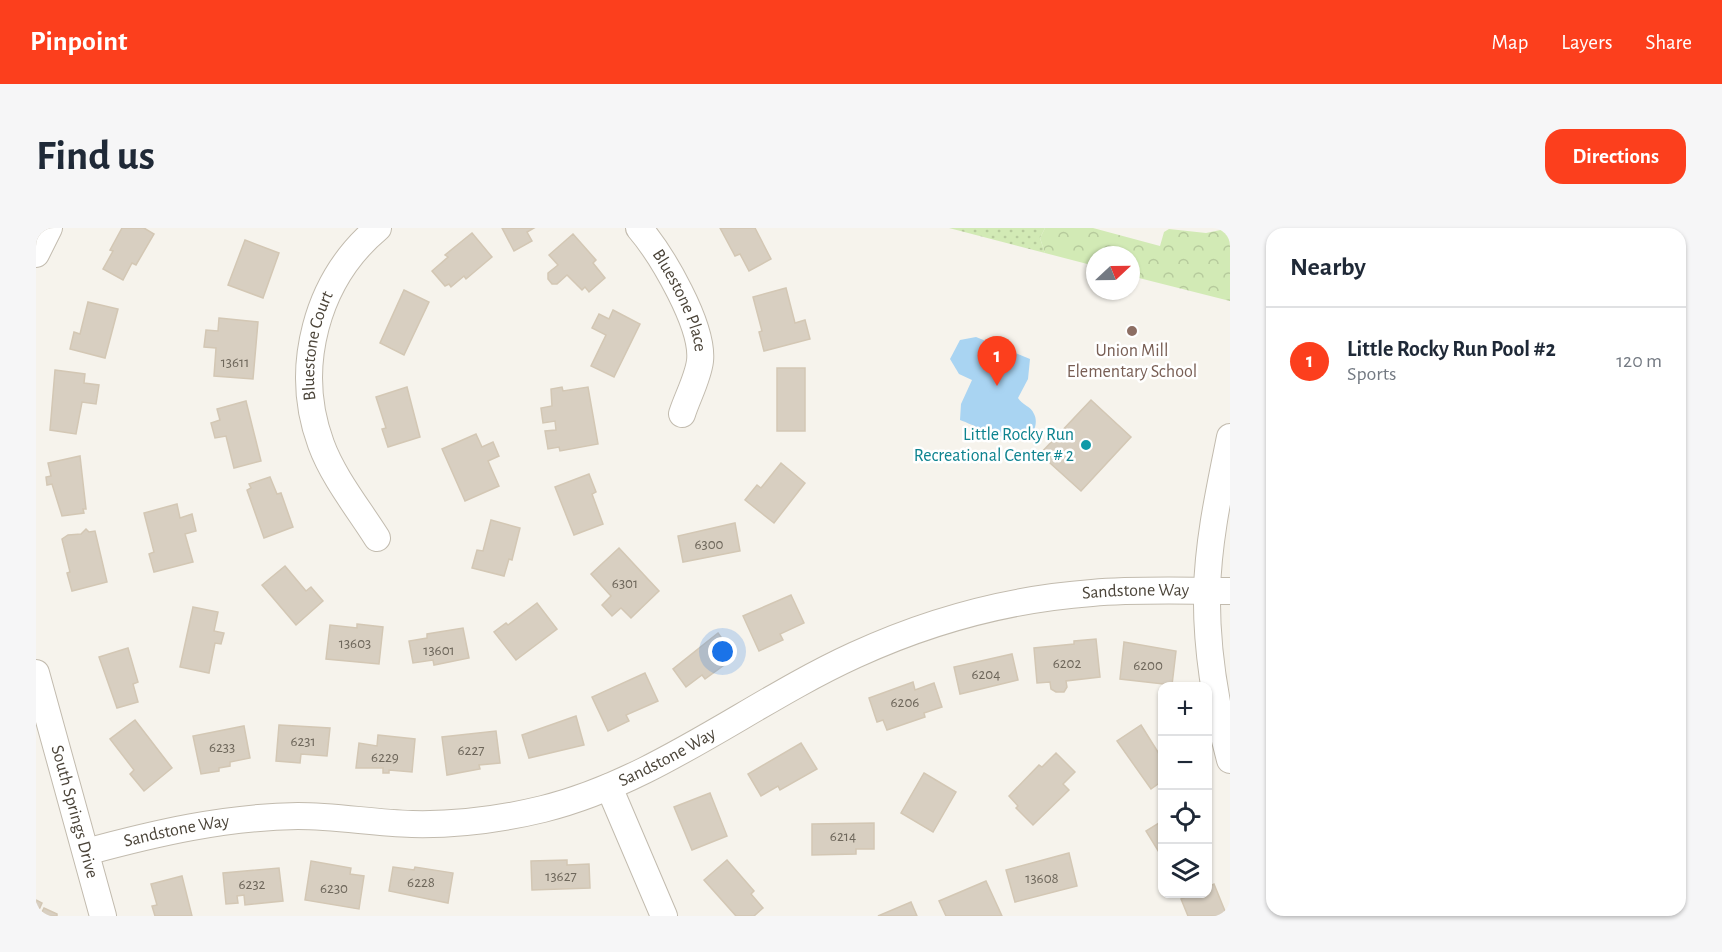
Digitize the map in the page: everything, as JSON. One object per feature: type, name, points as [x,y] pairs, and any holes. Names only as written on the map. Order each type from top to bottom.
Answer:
[{"type":"street","points":[[36,254],[49,228]]},
{"type":"street","name":"Bluestone Court","points":[[377,538],[329,462],[321,445],[309,394],[309,365],[312,339],[329,289],[340,270],[366,238],[378,228]]},
{"type":"street","name":"Bluestone Place","points":[[639,228],[662,260],[679,290],[696,338],[700,362],[682,414]]},
{"type":"street","points":[[1230,437],[1214,525],[1219,591],[1210,645],[1230,760]]},
{"type":"street","name":"Sandstone Way","points":[[86,852],[162,832],[251,817],[302,816],[413,824],[487,818],[541,809],[609,787],[853,656],[943,621],[999,607],[1093,592],[1219,591]]},
{"type":"street","name":"South Springs Drive","points":[[36,673],[103,916]]},
{"type":"street","points":[[609,787],[664,916]]},
{"type":"green space","points":[[949,228],[1045,228],[1040,238],[1045,253]]},
{"type":"green space","points":[[1045,228],[1093,228],[1160,246],[1164,232],[1169,229],[1206,233],[1230,228],[1230,301],[1140,278],[1140,246],[1086,246],[1086,264],[1045,253],[1040,238]]},
{"type":"water","points":[[976,337],[1030,359],[1028,379],[1018,398],[1033,411],[1036,418],[1034,430],[1027,437],[1009,438],[960,420],[961,404],[972,380],[959,374],[950,359],[960,340]]},
{"type":"building","points":[[122,228],[144,228],[154,234],[136,265],[132,263],[123,280],[103,269]]},
{"type":"building","points":[[502,228],[534,228],[527,232],[532,241],[514,251]]},
{"type":"building","points":[[720,228],[755,228],[771,259],[749,271],[740,254],[735,256]]},
{"type":"building","points":[[472,233],[492,257],[466,279],[464,276],[451,287],[449,284],[445,286],[432,271],[448,257],[445,255]]},
{"type":"building","points":[[573,234],[596,260],[593,263],[605,278],[589,292],[585,287],[582,290],[567,275],[557,284],[552,284],[548,279],[548,273],[558,265],[549,255]]},
{"type":"building","points":[[245,240],[279,253],[263,298],[228,285]]},
{"type":"building","points":[[786,288],[795,323],[805,320],[810,339],[764,351],[759,332],[762,331],[753,297]]},
{"type":"building","points":[[404,290],[429,302],[404,355],[380,343]]},
{"type":"building","points":[[88,302],[118,309],[105,358],[70,349],[74,332],[80,334]]},
{"type":"building","points":[[613,310],[640,324],[614,377],[591,366],[606,335],[592,328],[599,314],[609,319]]},
{"type":"building","points":[[219,318],[258,322],[253,379],[214,376],[216,348],[204,347],[206,330],[218,331]]},
{"type":"building","points":[[777,368],[805,368],[805,431],[777,431]]},
{"type":"building","points":[[55,370],[85,374],[84,383],[99,385],[96,404],[82,402],[76,434],[50,430]]},
{"type":"building","points":[[407,387],[420,437],[388,447],[382,429],[386,428],[376,397]]},
{"type":"building","points":[[562,387],[563,391],[588,387],[598,444],[560,451],[559,447],[548,449],[545,431],[556,430],[555,421],[543,423],[541,408],[552,406],[551,389]]},
{"type":"building","name":"Little Rocky Run Recreational Center # 2","points":[[1091,400],[1131,437],[1081,491],[1040,454]]},
{"type":"building","points":[[246,401],[261,461],[234,468],[226,436],[215,438],[211,423],[220,420],[217,409]]},
{"type":"building","points":[[476,434],[482,447],[493,442],[499,456],[488,461],[499,486],[465,501],[442,449]]},
{"type":"building","points":[[80,456],[86,509],[83,509],[84,513],[62,516],[52,484],[47,485],[46,477],[51,476],[48,463]]},
{"type":"building","points":[[781,463],[805,483],[774,523],[745,500],[757,485],[761,488]]},
{"type":"building","points":[[589,474],[596,492],[592,494],[603,524],[574,535],[555,487]]},
{"type":"building","points":[[270,477],[277,494],[281,493],[293,527],[264,538],[247,490],[251,488],[249,484]]},
{"type":"building","points":[[177,504],[180,518],[192,514],[196,531],[185,534],[193,562],[154,572],[149,554],[154,552],[144,513]]},
{"type":"building","points":[[491,520],[520,528],[512,560],[509,559],[504,576],[472,568],[477,550],[483,551]]},
{"type":"building","points":[[735,523],[740,551],[683,562],[678,536]]},
{"type":"building","points":[[86,529],[89,532],[95,531],[107,582],[72,591],[62,539],[68,535],[81,534]]},
{"type":"building","points":[[619,548],[659,591],[631,618],[621,608],[612,616],[602,605],[611,596],[591,574]]},
{"type":"building","points":[[285,566],[306,591],[311,587],[323,601],[296,625],[262,585]]},
{"type":"building","points":[[791,595],[804,623],[780,634],[783,640],[759,651],[743,616]]},
{"type":"building","points":[[537,603],[557,629],[516,660],[494,632],[506,623],[508,625]]},
{"type":"building","points":[[193,607],[218,612],[214,631],[224,633],[221,644],[215,643],[209,673],[180,667]]},
{"type":"building","points":[[357,624],[383,627],[379,664],[326,659],[330,625],[357,628]]},
{"type":"building","points":[[463,628],[469,658],[434,665],[433,660],[413,663],[409,641],[427,638],[427,634]]},
{"type":"building","points":[[718,633],[735,657],[705,679],[702,675],[686,687],[673,669]]},
{"type":"building","points":[[1096,639],[1100,677],[1066,681],[1067,687],[1064,692],[1051,689],[1050,682],[1037,683],[1034,648]]},
{"type":"building","points":[[1124,642],[1176,651],[1172,682],[1158,683],[1120,679]]},
{"type":"building","points":[[128,648],[138,682],[133,684],[138,702],[117,708],[99,657]]},
{"type":"building","points":[[1012,654],[1018,680],[960,694],[954,667]]},
{"type":"building","points":[[645,673],[658,701],[626,715],[629,721],[608,731],[592,697]]},
{"type":"building","points":[[913,682],[915,690],[934,683],[942,707],[924,713],[925,717],[887,730],[883,720],[877,722],[869,698]]},
{"type":"building","points":[[576,716],[584,745],[529,758],[522,735]]},
{"type":"building","points":[[135,720],[172,768],[144,791],[130,774],[134,770],[110,739]]},
{"type":"building","points":[[279,725],[330,728],[327,756],[301,754],[300,763],[276,761]]},
{"type":"building","points":[[1141,725],[1158,752],[1158,784],[1151,789],[1117,741]]},
{"type":"building","points":[[244,726],[250,758],[230,762],[230,766],[219,768],[219,771],[201,774],[193,736]]},
{"type":"building","points":[[496,731],[500,763],[479,765],[480,769],[447,775],[442,737]]},
{"type":"building","points":[[378,735],[415,739],[412,772],[389,770],[389,773],[383,773],[383,768],[356,768],[359,743],[377,746]]},
{"type":"building","points":[[801,743],[817,769],[780,790],[778,786],[761,796],[748,774]]},
{"type":"building","points":[[1056,753],[1075,772],[1063,784],[1069,790],[1033,825],[1016,808],[1018,806],[1009,796],[1039,765],[1042,767]]},
{"type":"building","points":[[924,773],[956,792],[933,832],[901,813]]},
{"type":"building","points":[[710,793],[727,836],[692,850],[674,807]]},
{"type":"building","points":[[874,823],[874,849],[856,849],[856,854],[812,855],[812,824]]},
{"type":"building","points":[[1158,824],[1158,850],[1146,831]]},
{"type":"building","points":[[1069,853],[1077,886],[1015,902],[1006,870]]},
{"type":"building","points":[[567,860],[567,865],[589,864],[590,888],[532,890],[531,861]]},
{"type":"building","points":[[727,860],[754,891],[751,894],[763,908],[754,916],[736,916],[704,880]]},
{"type":"building","points":[[311,861],[351,868],[350,874],[364,876],[359,909],[305,900]]},
{"type":"building","points":[[393,867],[414,870],[415,867],[453,873],[448,903],[389,891]]},
{"type":"building","points":[[279,868],[283,901],[245,905],[244,895],[237,896],[238,903],[226,904],[223,873]]},
{"type":"building","points":[[182,876],[192,916],[155,916],[152,906],[157,905],[151,884]]},
{"type":"building","points":[[986,881],[1002,916],[946,916],[939,901]]},
{"type":"building","points":[[1214,884],[1227,916],[1188,916],[1181,899],[1212,898],[1212,885]]},
{"type":"building","points":[[36,900],[42,903],[38,912],[41,914],[44,908],[57,916],[36,916]]},
{"type":"building","points":[[911,902],[917,916],[878,916]]},
{"type":"place","name":"Union Mill Elementary School","points":[[1132,331]]},
{"type":"place","name":"Little Rocky Run Pool #2","points":[[997,386]]},
{"type":"place","name":"Little Rocky Run Recreational Center # 2","points":[[1086,445]]}]
